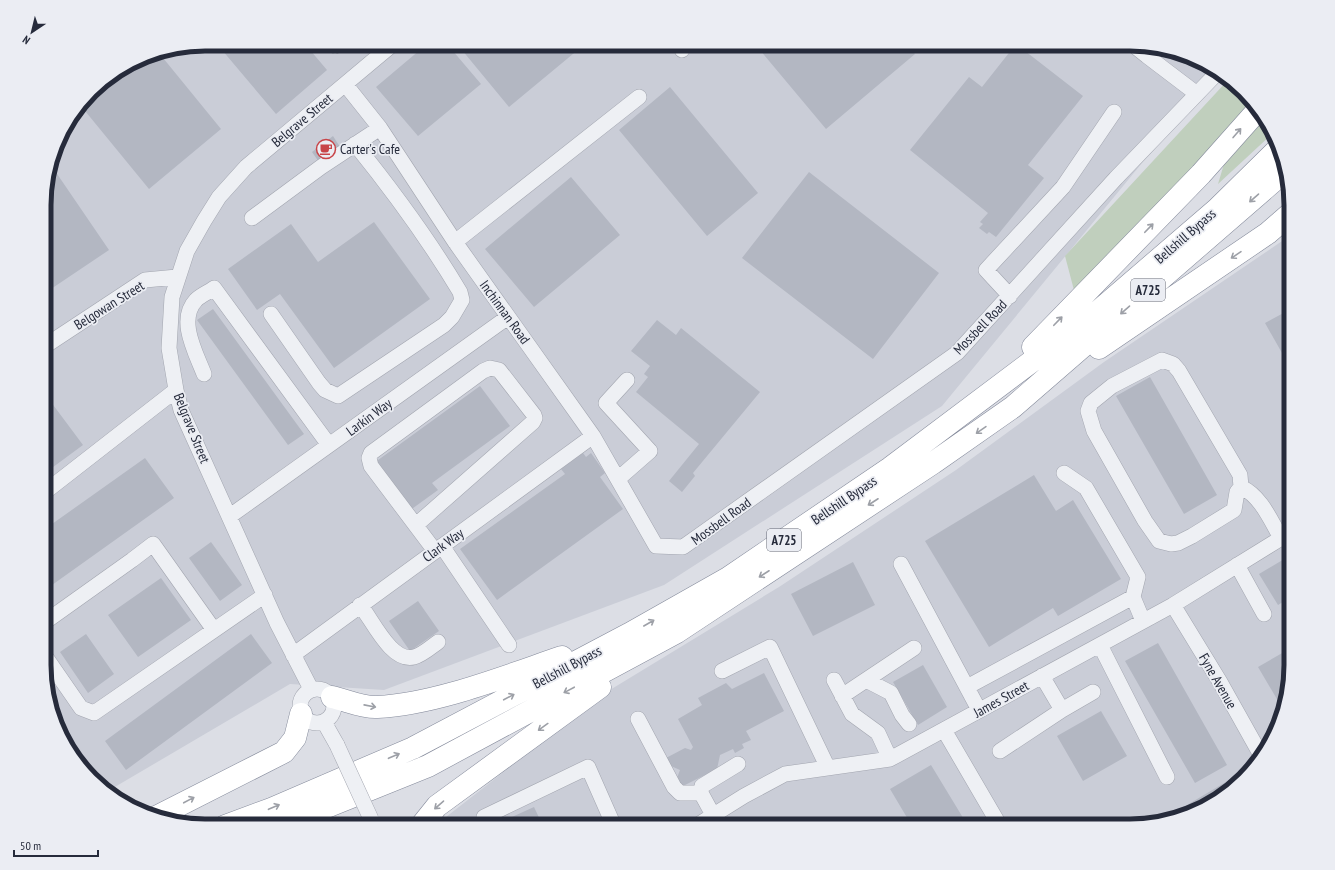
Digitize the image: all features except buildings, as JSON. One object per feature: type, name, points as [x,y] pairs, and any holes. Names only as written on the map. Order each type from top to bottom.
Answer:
[{"type":"highway","points":[[982,400],[1201,174],[1254,114]]},
{"type":"highway","name":"Bellshill Bypass","points":[[244,819],[271,809],[413,748],[630,634],[734,573],[890,468],[1095,314],[1217,209],[1275,152]]},
{"type":"highway","name":"Bellshill Bypass","points":[[297,819],[428,766],[677,632],[933,463],[1013,407],[1281,175]]},
{"type":"highway","name":"A725","points":[[1013,407],[1268,233],[1284,219]]},
{"type":"highway","points":[[426,819],[436,806],[677,632]]},
{"type":"highway","points":[[332,697],[375,707],[423,700],[480,685],[630,634]]},
{"type":"highway","points":[[163,813],[284,752],[295,738],[301,714]]},
{"type":"street","name":"Belgrave Street","points":[[311,689],[277,623],[181,410],[169,348],[172,297],[186,251],[219,196],[246,167],[385,51]]},
{"type":"street","points":[[1150,52],[1197,94]]},
{"type":"street","name":"Mossbell Road","points":[[656,546],[684,548],[912,383],[957,353],[1116,178],[1214,76]]},
{"type":"street","name":"Inchinnan Road","points":[[346,84],[380,128],[456,242],[593,436],[656,546]]},
{"type":"street","points":[[456,242],[639,97]]},
{"type":"street","points":[[1010,296],[986,270],[1063,187],[1114,112]]},
{"type":"street","points":[[252,218],[355,144],[380,128]]},
{"type":"street","points":[[271,314],[319,383],[325,390],[338,396],[444,325],[452,316],[462,300],[460,292],[432,248],[384,180],[355,144]]},
{"type":"street","name":"Belgowan Street","points":[[51,342],[145,280],[177,277]]},
{"type":"street","points":[[204,374],[190,336],[188,318],[196,300],[214,288],[329,445]]},
{"type":"street","name":"Larkin Way","points":[[230,516],[508,317]]},
{"type":"street","points":[[1162,360],[1173,364],[1179,371],[1240,475],[1241,487],[1237,492],[1234,510],[1178,543],[1171,544],[1159,541],[1145,521],[1094,431],[1088,416],[1091,403],[1112,386],[1156,362],[1162,360]]},
{"type":"street","points":[[416,525],[533,422],[535,418],[534,415],[499,370],[490,368],[483,371],[371,453],[369,458],[371,466],[416,525],[438,548],[509,645]]},
{"type":"street","points":[[618,479],[650,451],[606,403],[627,380]]},
{"type":"street","points":[[51,487],[176,390]]},
{"type":"street","name":"Clark Way","points":[[293,655],[593,436]]},
{"type":"street","points":[[1064,473],[1086,488],[1138,577],[1133,597],[1143,621]]},
{"type":"street","points":[[1241,487],[1248,490],[1257,499],[1284,533]]},
{"type":"street","name":"James Street","points":[[707,819],[744,796],[785,774],[890,759],[1173,605],[1284,536]]},
{"type":"street","points":[[51,618],[153,544],[214,630]]},
{"type":"street","points":[[900,564],[979,710]]},
{"type":"street","points":[[1237,565],[1264,614]]},
{"type":"street","points":[[51,665],[81,708],[94,713],[265,595]]},
{"type":"street","points":[[967,687],[1133,597]]},
{"type":"street","points":[[360,605],[387,644],[402,657],[414,657],[438,642]]},
{"type":"street","name":"Fyne Avenue","points":[[1173,605],[1261,746]]},
{"type":"street","points":[[1100,645],[1167,777]]},
{"type":"street","points":[[722,672],[770,647],[828,768]]},
{"type":"street","points":[[842,696],[914,648]]},
{"type":"street","points":[[1042,676],[1062,710]]},
{"type":"street","points":[[834,680],[852,714],[878,733],[890,759]]},
{"type":"street","points":[[866,680],[891,692],[902,716],[909,724]]},
{"type":"street","points":[[311,689],[323,689],[332,697],[334,708],[332,714],[324,722],[314,723],[304,718],[299,709],[300,699],[307,691],[311,689]]},
{"type":"street","points":[[1000,751],[1062,710],[1093,692]]},
{"type":"street","points":[[638,719],[674,787],[680,793],[701,793]]},
{"type":"street","points":[[324,722],[337,745],[371,819]]},
{"type":"street","points":[[944,730],[996,819]]},
{"type":"street","points":[[701,793],[705,783],[738,764]]},
{"type":"street","points":[[484,817],[588,767],[608,819]]},
{"type":"street","points":[[701,793],[713,815]]},
{"type":"shaded area","points":[[195,51],[1140,51],[1180,59],[1219,79],[1142,163],[942,406],[664,585],[384,690],[290,684],[113,788],[89,767],[77,751],[67,733],[56,705],[51,675],[52,185],[59,155],[77,119],[89,103],[103,89],[119,77],[155,59]]},
{"type":"shaded area","points":[[1284,240],[1283,685],[1276,715],[1258,751],[1246,767],[1232,781],[1216,793],[1180,811],[1140,819],[446,819],[446,817],[605,693],[779,587],[956,470],[1104,362]]},
{"type":"green space","points":[[1225,84],[1246,103],[1249,107],[1075,294],[1065,256]]},
{"type":"green space","points":[[1259,120],[1268,137],[1218,184],[1224,164]]},
{"type":"place","name":"Carter's Cafe","points":[[326,149]]}]
